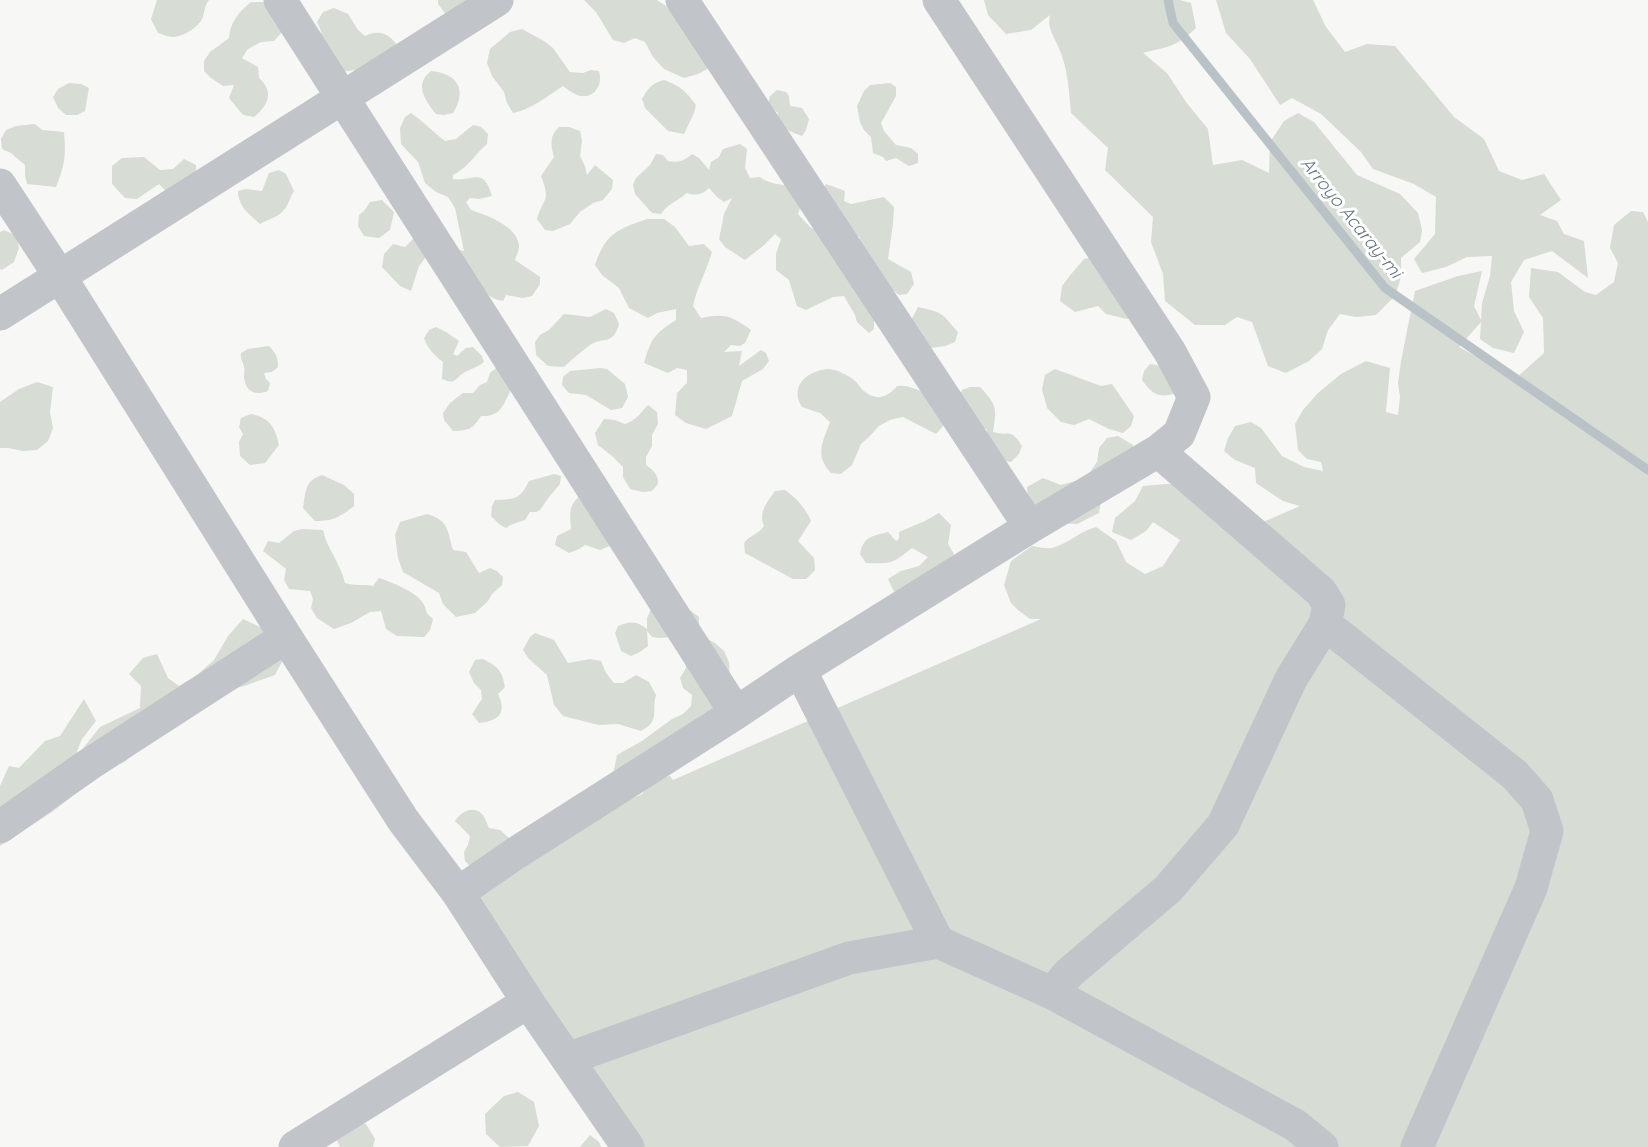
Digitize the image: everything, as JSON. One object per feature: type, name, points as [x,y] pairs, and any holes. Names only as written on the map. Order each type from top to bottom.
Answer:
[{"type":"street","points":[[280,0],[736,713]]},
{"type":"street","points":[[0,314],[497,0]]},
{"type":"street","points":[[682,0],[1030,527]]},
{"type":"street","points":[[458,893],[516,852],[800,670],[1030,527],[1158,451],[1179,434],[1194,397],[1170,352],[939,0]]},
{"type":"street","points":[[0,185],[403,820],[458,893],[528,1002],[628,1147]]},
{"type":"street","points":[[1052,993],[1069,973],[1168,889],[1223,825],[1291,679],[1325,624],[1329,604],[1321,592],[1158,451]]},
{"type":"street","points":[[1325,624],[1515,775],[1537,800],[1547,831],[1531,888],[1417,1147]]},
{"type":"street","points":[[0,827],[88,765],[286,638]]},
{"type":"street","points":[[800,670],[938,942]]},
{"type":"street","points":[[567,1059],[849,958],[938,942],[1052,993],[1295,1125],[1322,1147]]},
{"type":"street","points":[[295,1147],[528,1002]]},
{"type":"shaded area","points":[[157,0],[209,0],[202,19],[197,25],[186,33],[173,37],[158,33],[151,19]]},
{"type":"shaded area","points":[[438,0],[505,0],[453,15],[445,13],[438,4]]},
{"type":"shaded area","points":[[584,0],[657,0],[666,6],[713,66],[684,78],[664,69],[653,57],[645,42],[635,38],[624,43],[613,40],[596,12]]},
{"type":"shaded area","points":[[984,0],[1180,0],[1191,3],[1196,28],[1177,43],[1143,53],[1167,73],[1186,102],[1208,129],[1213,165],[1242,160],[1269,173],[1270,142],[1284,121],[1298,113],[1314,122],[1357,175],[1400,194],[1418,213],[1422,230],[1420,242],[1401,258],[1401,277],[1395,296],[1376,315],[1356,317],[1340,314],[1328,330],[1322,349],[1309,361],[1286,373],[1268,366],[1252,322],[1237,317],[1225,325],[1195,325],[1165,301],[1163,274],[1151,242],[1153,217],[1105,170],[1108,148],[1071,113],[1066,71],[1052,35],[1050,15],[1031,30],[1006,34],[988,15]]},
{"type":"shaded area","points":[[1216,0],[1313,0],[1326,27],[1345,52],[1367,44],[1395,46],[1454,117],[1484,139],[1499,171],[1522,180],[1544,174],[1561,200],[1540,215],[1557,221],[1564,234],[1584,241],[1588,278],[1552,251],[1524,260],[1511,282],[1514,311],[1524,332],[1514,353],[1493,348],[1480,339],[1481,322],[1459,347],[1516,378],[1544,353],[1543,318],[1529,297],[1531,268],[1558,272],[1585,292],[1596,295],[1614,282],[1618,263],[1610,248],[1614,225],[1631,211],[1643,212],[1648,222],[1648,1147],[617,1147],[443,881],[472,868],[465,861],[464,852],[470,836],[455,821],[460,815],[471,810],[478,811],[489,828],[500,830],[509,838],[510,852],[642,794],[654,780],[670,776],[673,780],[1041,619],[1030,619],[1018,610],[1011,603],[1004,585],[1011,561],[1032,546],[1052,548],[1096,527],[1116,541],[1126,562],[1145,574],[1163,566],[1180,540],[1153,522],[1146,531],[1131,540],[1112,532],[1115,518],[1135,501],[1143,486],[1178,483],[1233,535],[1300,506],[1283,501],[1256,483],[1255,468],[1235,460],[1224,451],[1235,426],[1251,422],[1261,428],[1282,456],[1304,467],[1323,471],[1321,462],[1307,459],[1298,450],[1295,424],[1303,410],[1318,393],[1341,374],[1366,361],[1390,368],[1386,412],[1398,415],[1401,361],[1415,291],[1458,276],[1482,271],[1474,306],[1481,320],[1482,303],[1490,276],[1492,256],[1467,257],[1446,267],[1422,273],[1414,259],[1435,234],[1436,197],[1414,184],[1373,169],[1361,152],[1321,114],[1292,98],[1280,105],[1250,59],[1226,33]]},
{"type":"shaded area","points":[[251,2],[263,2],[281,17],[284,30],[274,41],[261,42],[248,49],[242,58],[258,67],[259,78],[267,88],[266,103],[254,117],[243,115],[229,98],[234,85],[223,86],[204,71],[204,61],[210,52],[229,38],[236,18]]},
{"type":"shaded area","points":[[334,8],[348,14],[358,30],[365,36],[376,33],[386,34],[400,50],[363,69],[341,72],[322,51],[321,31],[317,22],[323,12]]},
{"type":"shaded area","points":[[522,29],[553,48],[570,72],[599,71],[600,82],[595,92],[581,96],[563,86],[533,106],[513,113],[487,63],[490,49],[510,32]]},
{"type":"shaded area","points":[[431,71],[448,75],[457,84],[460,97],[453,113],[436,114],[425,98],[423,82]]},
{"type":"shaded area","points":[[664,80],[682,90],[696,105],[684,134],[668,131],[645,108],[642,99],[646,92],[653,84]]},
{"type":"shaded area","points":[[69,83],[81,84],[89,88],[85,111],[77,115],[66,115],[58,108],[53,97],[58,89]]},
{"type":"shaded area","points":[[890,83],[896,87],[896,96],[881,123],[884,131],[896,145],[911,148],[918,154],[918,163],[909,166],[896,158],[886,161],[883,157],[873,153],[871,137],[860,122],[857,106],[864,91],[870,85]]},
{"type":"shaded area","points":[[777,90],[786,92],[790,106],[802,108],[809,119],[802,136],[789,131],[778,121],[778,113],[768,104],[770,96]]},
{"type":"shaded area","points":[[411,113],[445,141],[456,139],[473,125],[481,127],[488,134],[487,144],[467,165],[453,175],[453,179],[477,177],[485,181],[492,196],[479,199],[470,198],[466,202],[471,210],[500,222],[513,233],[519,246],[515,260],[540,277],[540,284],[532,296],[523,298],[506,295],[503,301],[495,299],[475,281],[456,249],[464,251],[455,208],[448,197],[436,192],[425,183],[418,162],[401,144],[400,128],[405,117]]},
{"type":"shaded area","points":[[35,124],[42,130],[64,132],[64,160],[56,187],[27,184],[25,165],[11,153],[2,149],[1,139],[6,130],[16,126]]},
{"type":"shaded area","points":[[559,127],[569,127],[580,131],[582,141],[580,156],[587,175],[595,165],[613,180],[612,189],[603,200],[593,203],[580,212],[570,224],[553,231],[545,230],[537,219],[546,195],[541,176],[554,157],[552,141]]},
{"type":"shaded area","points":[[740,144],[747,149],[745,168],[750,178],[760,177],[773,183],[796,186],[803,199],[798,214],[810,227],[821,234],[874,317],[874,329],[869,333],[857,322],[844,296],[833,297],[806,310],[797,306],[789,280],[776,270],[776,254],[781,239],[775,234],[745,260],[725,247],[719,239],[724,214],[732,198],[724,202],[709,188],[699,194],[687,193],[669,205],[661,214],[652,213],[635,194],[633,185],[636,178],[650,165],[656,154],[663,155],[668,161],[678,162],[692,154],[699,158],[709,170],[711,162],[719,157],[723,149]]},
{"type":"shaded area","points":[[144,157],[160,170],[173,169],[184,159],[196,165],[196,175],[178,189],[165,190],[159,184],[137,199],[125,198],[112,184],[112,166],[122,158]]},
{"type":"shaded area","points":[[279,170],[286,174],[294,191],[283,212],[260,224],[242,205],[238,191],[246,189],[262,191],[269,173]]},
{"type":"shaded area","points":[[826,184],[845,191],[844,201],[851,204],[884,197],[894,207],[888,259],[911,272],[914,284],[907,294],[899,295],[886,285],[880,270],[859,256],[860,237],[845,232],[820,193]]},
{"type":"shaded area","points":[[382,200],[394,212],[390,230],[379,238],[364,236],[358,226],[359,215],[370,202]]},
{"type":"shaded area","points":[[647,219],[664,219],[675,227],[689,246],[704,244],[712,252],[693,306],[701,318],[728,317],[751,330],[745,343],[740,346],[731,345],[724,352],[742,351],[739,366],[761,350],[766,353],[769,361],[763,369],[742,381],[732,416],[706,429],[686,423],[675,415],[677,393],[687,383],[687,370],[677,368],[668,373],[644,363],[654,338],[676,320],[676,309],[657,313],[648,318],[629,308],[619,288],[602,275],[595,265],[608,239],[627,226]]},
{"type":"shaded area","points":[[4,230],[17,236],[19,248],[14,262],[2,270],[0,269],[0,232]]},
{"type":"shaded area","points":[[414,238],[426,257],[419,266],[411,291],[400,286],[382,267],[384,254],[393,244],[405,247]]},
{"type":"shaded area","points":[[1098,256],[1138,313],[1127,319],[1106,314],[1098,306],[1075,312],[1060,301],[1062,286],[1072,273],[1084,259]]},
{"type":"shaded area","points":[[918,307],[945,317],[958,332],[955,342],[931,348],[910,322]]},
{"type":"shaded area","points":[[606,309],[614,313],[619,324],[611,338],[590,345],[564,367],[548,366],[536,355],[535,342],[564,314],[590,317]]},
{"type":"shaded area","points":[[436,327],[459,341],[453,354],[457,356],[466,348],[473,347],[482,356],[484,362],[453,381],[442,379],[443,362],[432,352],[424,338],[429,330]]},
{"type":"shaded area","points":[[269,346],[276,356],[278,367],[272,372],[264,373],[270,383],[268,391],[252,392],[245,382],[241,353],[248,349]]},
{"type":"shaded area","points":[[1150,364],[1163,366],[1176,393],[1160,395],[1149,389],[1142,380],[1144,371]]},
{"type":"shaded area","points":[[500,365],[512,388],[501,408],[498,412],[488,416],[481,416],[470,428],[453,431],[444,420],[443,413],[450,403],[463,393],[473,393],[480,385],[487,382],[490,373]]},
{"type":"shaded area","points":[[607,369],[625,384],[628,397],[622,408],[611,410],[586,395],[569,393],[562,385],[563,377],[570,371]]},
{"type":"shaded area","points":[[828,369],[848,376],[873,396],[882,397],[897,386],[910,387],[932,394],[944,425],[936,434],[903,417],[890,420],[879,426],[861,444],[852,465],[841,474],[831,473],[821,454],[830,422],[820,413],[802,407],[798,392],[799,386],[807,376]]},
{"type":"shaded area","points":[[1055,369],[1101,386],[1112,384],[1134,416],[1131,426],[1123,433],[1089,419],[1074,425],[1061,422],[1047,408],[1042,389],[1045,375]]},
{"type":"shaded area","points":[[37,382],[53,387],[50,412],[53,428],[48,441],[37,450],[0,448],[0,402],[19,389]]},
{"type":"shaded area","points":[[980,387],[993,403],[995,417],[993,432],[1015,436],[1022,446],[1019,454],[1011,462],[995,459],[986,436],[987,430],[977,423],[959,398],[962,390]]},
{"type":"shaded area","points":[[648,405],[657,412],[658,424],[652,435],[652,446],[646,457],[646,465],[655,473],[658,484],[652,491],[643,492],[630,489],[623,477],[623,467],[598,445],[595,433],[604,419],[625,424],[635,419]]},
{"type":"shaded area","points":[[251,414],[271,424],[279,445],[265,463],[250,465],[240,456],[239,442],[243,434],[239,427],[241,418]]},
{"type":"shaded area","points":[[1118,436],[1133,445],[1135,454],[1105,475],[1099,513],[1077,524],[1060,523],[1028,501],[1027,487],[1043,478],[1061,485],[1086,478],[1097,462],[1099,448],[1107,438]]},
{"type":"shaded area","points":[[554,474],[561,476],[560,484],[540,510],[530,512],[525,520],[506,528],[491,516],[495,500],[516,497],[523,492],[529,481]]},
{"type":"shaded area","points":[[322,475],[344,485],[354,494],[354,506],[336,518],[315,521],[303,508],[309,484]]},
{"type":"shaded area","points":[[785,490],[800,504],[811,521],[798,541],[814,558],[815,570],[806,579],[793,579],[745,553],[744,543],[764,526],[762,517],[769,499],[775,491]]},
{"type":"shaded area","points":[[581,495],[614,544],[600,550],[585,545],[569,553],[555,545],[557,536],[571,529],[572,506]]},
{"type":"shaded area","points":[[939,513],[951,525],[948,544],[954,554],[946,573],[894,592],[888,579],[901,571],[919,566],[928,557],[912,548],[891,562],[866,563],[860,554],[863,544],[873,536],[888,532],[896,541],[899,539],[899,532]]},
{"type":"shaded area","points":[[427,514],[444,523],[453,550],[466,552],[479,573],[490,568],[503,577],[502,585],[475,613],[456,617],[443,604],[439,593],[403,572],[398,558],[395,535],[400,522]]},
{"type":"shaded area","points":[[323,530],[345,583],[373,586],[379,578],[414,595],[423,603],[427,613],[433,619],[430,630],[424,637],[397,636],[386,629],[381,611],[370,612],[351,623],[334,629],[317,618],[311,608],[313,599],[310,591],[289,589],[284,580],[286,569],[263,551],[268,541],[279,543],[294,531]]},
{"type":"shaded area","points":[[652,607],[687,608],[699,617],[699,624],[690,636],[659,638],[652,637],[647,631],[648,646],[631,656],[621,651],[615,633],[618,626],[633,623],[640,624],[647,629],[647,618]]},
{"type":"shaded area","points":[[243,619],[271,632],[286,654],[275,675],[225,691],[141,744],[126,761],[105,771],[80,752],[100,727],[140,708],[141,686],[129,674],[143,658],[157,654],[168,678],[179,686],[197,675],[214,660],[228,636]]},
{"type":"shaded area","points":[[535,633],[554,640],[568,663],[590,659],[601,661],[606,673],[614,683],[623,683],[636,675],[649,682],[656,695],[651,723],[641,731],[618,724],[599,725],[563,716],[554,705],[547,675],[529,659],[523,650]]},
{"type":"shaded area","points":[[704,637],[724,651],[729,662],[733,701],[613,775],[617,755],[683,714],[691,706],[692,695],[683,688],[680,678],[686,668],[686,660]]},
{"type":"shaded area","points":[[483,659],[498,670],[505,687],[498,694],[502,706],[499,715],[492,720],[479,723],[472,714],[482,699],[481,690],[474,683],[469,672],[475,660]]},
{"type":"shaded area","points":[[84,699],[96,721],[82,739],[70,769],[70,798],[0,846],[0,786],[9,766],[19,768],[45,741],[60,736]]},
{"type":"shaded area","points":[[518,1092],[534,1102],[539,1126],[528,1146],[500,1147],[486,1134],[485,1114],[504,1096]]},
{"type":"shaded area","points":[[353,1120],[366,1124],[375,1139],[373,1147],[340,1147],[336,1138]]},
{"type":"shaded area","points":[[590,1135],[599,1142],[601,1147],[580,1147]]},
{"type":"waterway","name":"Arroyo Acaray-mi","points":[[1168,0],[1173,23],[1385,288],[1648,470]]}]
